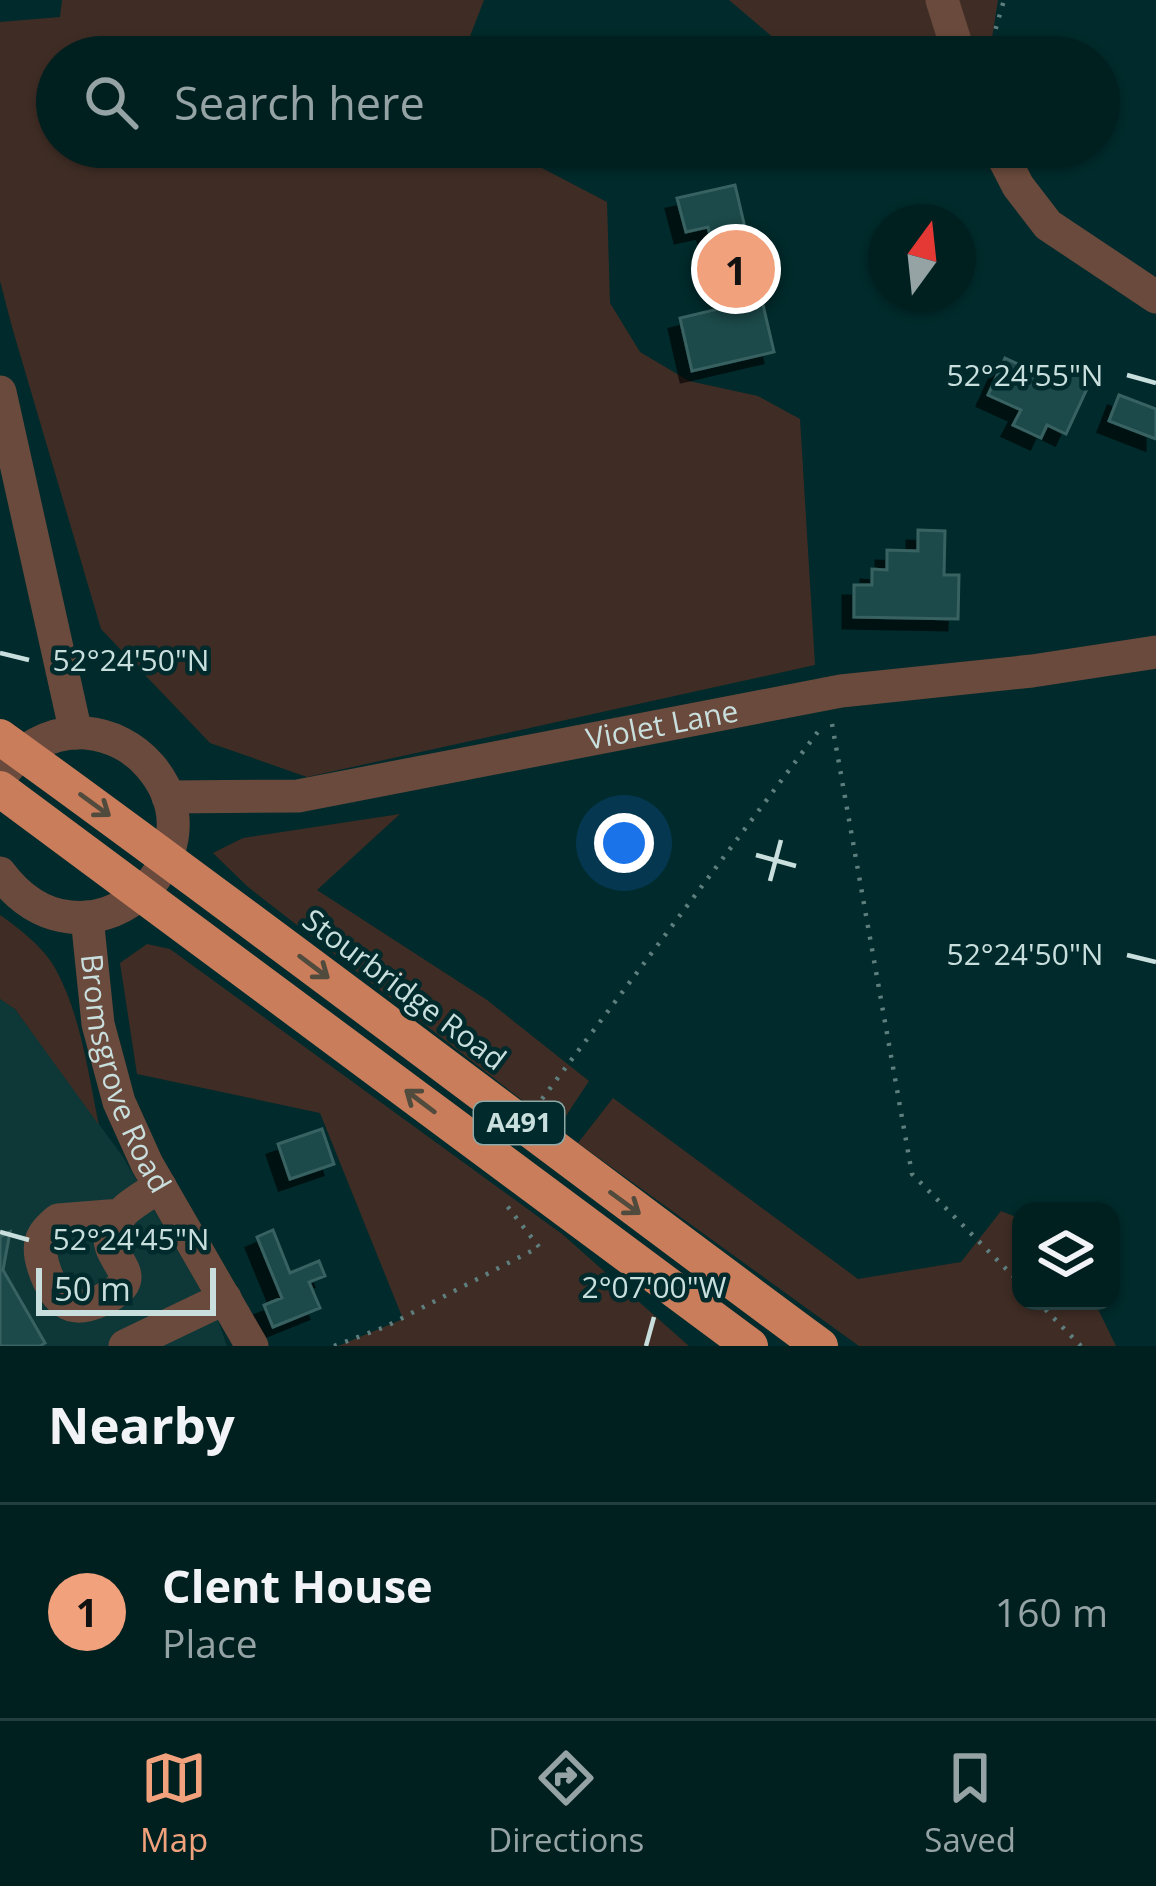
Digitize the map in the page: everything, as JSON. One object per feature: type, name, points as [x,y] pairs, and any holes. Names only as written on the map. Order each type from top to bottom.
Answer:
[{"type":"highway","name":"Stourbridge Road","points":[[0,737],[820,1346]]},
{"type":"highway","name":"A491","points":[[0,789],[750,1346]]},
{"type":"street","points":[[942,0],[953,36]]},
{"type":"street","points":[[1009,168],[1048,225],[1156,297]]},
{"type":"street","points":[[0,392],[76,733]]},
{"type":"street","name":"Violet Lane","points":[[168,797],[298,796],[842,691],[1156,652]]},
{"type":"street","points":[[0,778],[32,746],[59,735],[103,736],[129,747],[148,763],[168,797],[172,830],[158,875],[141,894],[112,912],[59,915],[34,906],[0,873]]},
{"type":"street","name":"Bromsgrove Road","points":[[87,917],[98,1024],[118,1102],[160,1186],[252,1346]]},
{"type":"street","points":[[121,1215],[160,1186]]},
{"type":"street","points":[[125,1346],[225,1298]]},
{"type":"path","points":[[994,36],[1004,0]]},
{"type":"path","points":[[522,1126],[830,715],[912,1174],[1012,1275]]},
{"type":"path","points":[[334,1346],[385,1327],[539,1247],[487,1180],[499,1160]]},
{"type":"path","points":[[1046,1310],[1082,1346]]},
{"type":"shaded area","points":[[62,0],[484,0],[470,36],[36,36],[36,168],[542,168],[607,202],[610,303],[640,352],[689,381],[758,396],[800,419],[815,665],[307,777],[210,743],[101,629],[0,281],[0,22],[60,17]]},
{"type":"shaded area","points":[[729,0],[926,0],[937,36],[771,36]]},
{"type":"shaded area","points":[[949,0],[998,0],[992,36],[963,36]]},
{"type":"shaded area","points":[[400,814],[317,890],[487,1000],[589,1081],[558,1128],[248,887],[213,853],[243,838]]},
{"type":"shaded area","points":[[0,915],[44,953],[64,986],[83,1045],[99,1125],[15,1009],[0,999]]},
{"type":"shaded area","points":[[147,944],[170,949],[562,1234],[689,1346],[338,1346],[403,1319],[320,1113],[137,1074],[120,963]]},
{"type":"shaded area","points":[[0,999],[15,1009],[123,1157],[217,1318],[227,1346],[0,1346]]},
{"type":"shaded area","points":[[613,1098],[858,1279],[961,1262],[1001,1211],[1012,1215],[1012,1310],[1098,1310],[1116,1346],[859,1346],[578,1143]]},
{"type":"building","points":[[735,185],[774,352],[692,371],[680,318],[727,307],[708,227],[686,232],[677,198]]},
{"type":"building","points":[[1005,358],[1056,382],[1064,365],[1092,378],[1066,434],[1047,425],[1041,438],[1013,425],[1021,410],[988,395]]},
{"type":"building","points":[[1119,395],[1156,409],[1156,439],[1109,421]]},
{"type":"building","points":[[918,530],[945,531],[944,575],[959,575],[958,619],[854,617],[854,585],[872,585],[872,569],[887,570],[887,550],[918,551]]},
{"type":"building","points":[[322,1129],[334,1164],[290,1179],[278,1144]]},
{"type":"building","points":[[273,1230],[290,1273],[319,1261],[325,1276],[309,1282],[320,1308],[273,1327],[264,1305],[282,1298],[257,1237]]},
{"type":"building","points":[[10,1232],[3,1270],[45,1343],[40,1346],[0,1346],[0,1237]]},
{"type":"place","name":"Clent House","points":[[736,269]]}]
